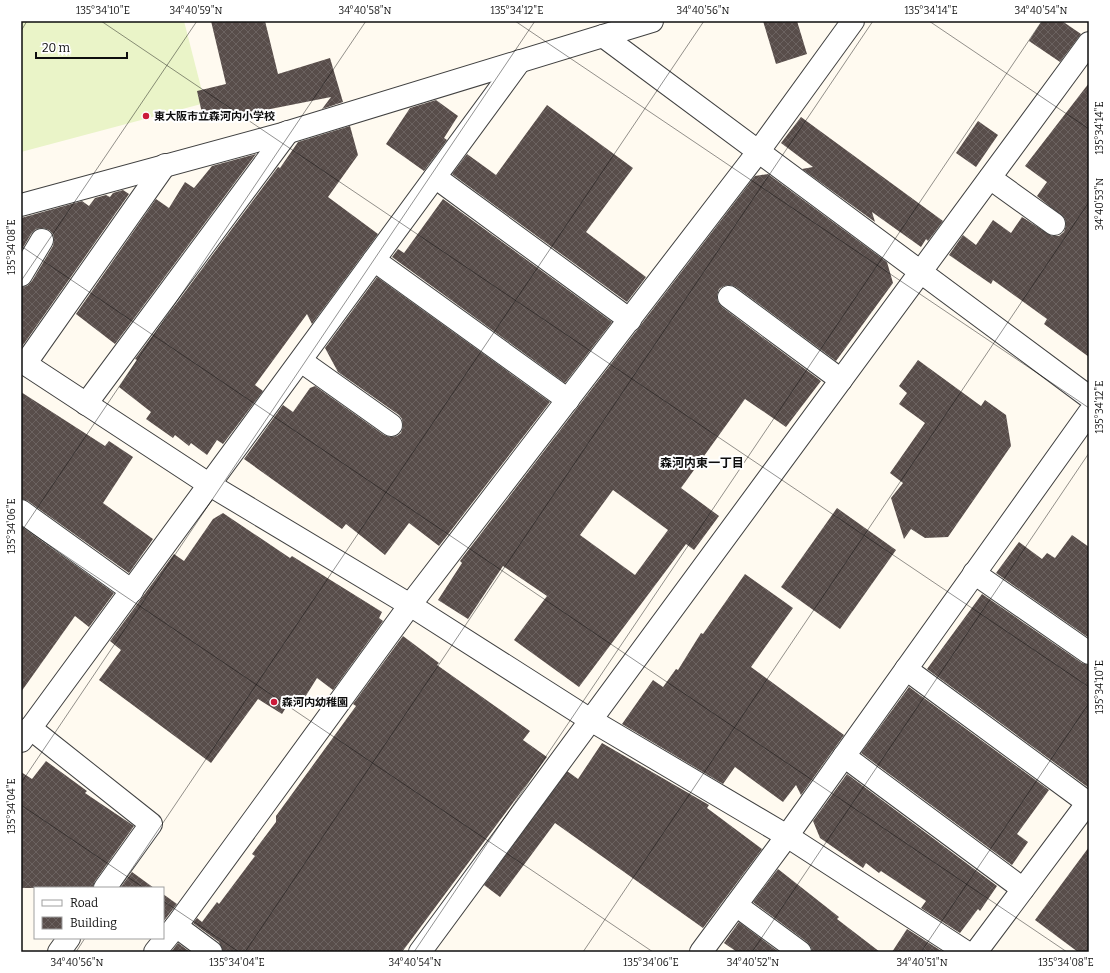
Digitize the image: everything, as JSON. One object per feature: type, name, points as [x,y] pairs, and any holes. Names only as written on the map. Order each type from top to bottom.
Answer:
[{"type":"street","points":[[21,205],[288,132],[652,21]]},
{"type":"street","points":[[155,952],[176,926],[410,605],[758,152],[853,21]]},
{"type":"street","points":[[603,36],[1089,397]]},
{"type":"street","points":[[420,952],[589,719],[921,273],[1089,43]]},
{"type":"street","points":[[106,887],[151,824],[26,735],[520,61]]},
{"type":"street","points":[[86,404],[288,132]]},
{"type":"street","points":[[165,165],[22,362],[210,485],[410,605],[589,719],[787,836],[966,952]]},
{"type":"street","points":[[435,177],[630,320]]},
{"type":"street","points":[[990,178],[1054,224]]},
{"type":"street","points":[[21,275],[42,240]]},
{"type":"street","points":[[374,260],[568,400]]},
{"type":"street","points":[[729,297],[841,380]]},
{"type":"street","points":[[301,361],[391,425]]},
{"type":"street","points":[[701,952],[787,836],[1089,412]]},
{"type":"street","points":[[21,511],[132,591]]},
{"type":"street","points":[[974,573],[1089,653]]},
{"type":"street","points":[[906,669],[1088,802],[976,952]]},
{"type":"street","points":[[844,756],[1023,889]]},
{"type":"street","points":[[736,905],[800,952]]},
{"type":"street","points":[[176,926],[211,952]]},
{"type":"street","points":[[59,952],[68,939]]},
{"type":"green space","points":[[21,21],[184,21],[205,103],[21,152]]},
{"type":"building","points":[[211,21],[265,21],[278,74],[330,58],[343,102],[322,109],[331,97],[204,122],[197,91],[226,84]]},
{"type":"building","points":[[763,21],[797,21],[807,54],[776,64]]},
{"type":"building","points":[[1042,21],[1062,21],[1081,34],[1060,62],[1029,41]]},
{"type":"building","points":[[1089,83],[1089,357],[1044,324],[1047,319],[993,280],[991,284],[949,255],[963,235],[976,245],[993,220],[1011,233],[1022,217],[1052,236],[1059,236],[1064,232],[1066,225],[1065,219],[1037,196],[1047,182],[1025,166]]},
{"type":"building","points":[[436,100],[458,116],[444,138],[447,140],[424,171],[386,144],[410,108]]},
{"type":"building","points":[[547,105],[633,168],[586,232],[646,277],[627,302],[452,174],[467,154],[496,175]]},
{"type":"building","points":[[801,117],[943,221],[928,241],[926,239],[921,247],[872,212],[875,222],[802,169],[813,167],[781,143]]},
{"type":"building","points":[[978,121],[998,135],[976,167],[956,153]]},
{"type":"building","points":[[350,126],[358,155],[328,197],[378,234],[312,324],[307,314],[255,385],[263,391],[223,444],[217,440],[207,455],[191,443],[189,446],[175,435],[173,438],[146,419],[151,412],[119,387],[137,360],[135,359],[278,167],[280,168],[298,142]]},
{"type":"building","points":[[256,154],[115,344],[76,314],[156,199],[169,208],[185,182],[194,188],[212,166]]},
{"type":"building","points":[[768,174],[887,262],[893,283],[836,361],[736,287],[730,285],[719,289],[717,296],[718,302],[722,307],[821,381],[786,427],[745,399],[681,488],[719,516],[694,550],[686,544],[579,687],[514,640],[547,596],[503,566],[468,619],[438,600],[462,563],[460,561],[755,176]],"holes":[[[613,490],[668,530],[635,575],[580,535]]]},
{"type":"building","points":[[123,190],[129,194],[21,348],[21,287],[27,286],[32,281],[53,246],[54,240],[53,234],[49,230],[43,228],[36,229],[31,234],[21,251],[21,218],[82,201],[89,206],[95,198],[106,195],[110,197],[113,193]]},
{"type":"building","points":[[443,199],[612,322],[565,383],[392,257],[398,249],[404,253]]},
{"type":"building","points":[[377,277],[550,402],[439,546],[409,523],[385,555],[346,524],[342,529],[244,459],[283,405],[293,412],[310,388],[315,386],[384,435],[390,437],[397,436],[401,433],[403,426],[402,419],[399,415],[338,372],[325,348]]},
{"type":"building","points":[[918,360],[981,406],[985,400],[1006,415],[1011,446],[948,537],[925,538],[911,529],[904,539],[891,498],[903,483],[890,473],[925,423],[899,404],[907,393],[899,386]]},
{"type":"building","points":[[21,392],[105,446],[109,441],[133,457],[103,503],[153,539],[129,573],[28,501],[21,499]]},
{"type":"building","points":[[837,508],[896,550],[840,629],[781,587]]},
{"type":"building","points":[[223,513],[290,558],[292,556],[382,612],[379,618],[383,621],[333,690],[317,678],[302,702],[293,696],[282,714],[258,699],[211,763],[99,680],[121,650],[110,641],[174,554],[184,561],[213,519]]},
{"type":"building","points":[[21,526],[114,593],[89,627],[75,616],[21,692]]},
{"type":"building","points":[[1072,535],[1089,547],[1089,638],[996,573],[1019,542],[1042,559],[1047,553],[1055,558]]},
{"type":"building","points":[[745,574],[793,608],[751,667],[844,735],[801,795],[796,785],[783,802],[735,767],[723,784],[622,724],[653,680],[663,687],[676,669],[678,670],[701,633],[703,634]]},
{"type":"building","points":[[982,594],[1082,663],[1089,665],[1089,788],[927,669]]},
{"type":"building","points":[[403,636],[439,663],[437,665],[530,731],[523,740],[547,757],[402,952],[223,952],[219,942],[193,923],[197,918],[202,922],[217,902],[219,904],[255,856],[252,854],[276,822],[276,816],[356,706],[353,704]]},
{"type":"building","points":[[909,687],[1049,790],[1017,834],[1028,842],[1012,865],[861,753]]},
{"type":"building","points":[[602,743],[709,805],[707,808],[762,849],[703,928],[555,823],[500,897],[484,885],[567,771],[578,779]]},
{"type":"building","points":[[46,761],[87,791],[85,793],[134,826],[95,881],[93,887],[21,888],[21,772],[32,779]]},
{"type":"building","points":[[847,774],[997,886],[980,911],[978,909],[960,933],[921,908],[926,901],[881,871],[879,873],[866,863],[863,868],[820,838],[813,821]]},
{"type":"building","points":[[1089,847],[1089,952],[1078,952],[1035,920]]},
{"type":"building","points":[[778,869],[839,917],[837,919],[880,952],[812,952],[811,947],[807,942],[753,902]]},
{"type":"building","points":[[132,872],[153,887],[121,887]]},
{"type":"building","points":[[164,895],[177,904],[164,921]]},
{"type":"building","points":[[739,922],[779,952],[737,952],[724,943]]},
{"type":"building","points":[[907,929],[943,952],[892,952]]},
{"type":"building","points":[[178,943],[190,952],[171,952]]},
{"type":"place","name":"東大阪市立森河内小学校","points":[[146,116]]},
{"type":"place","name":"森河内幼稚園","points":[[274,702]]},
{"type":"district","name":"森河内東一丁目","points":[[702,463]]}]
